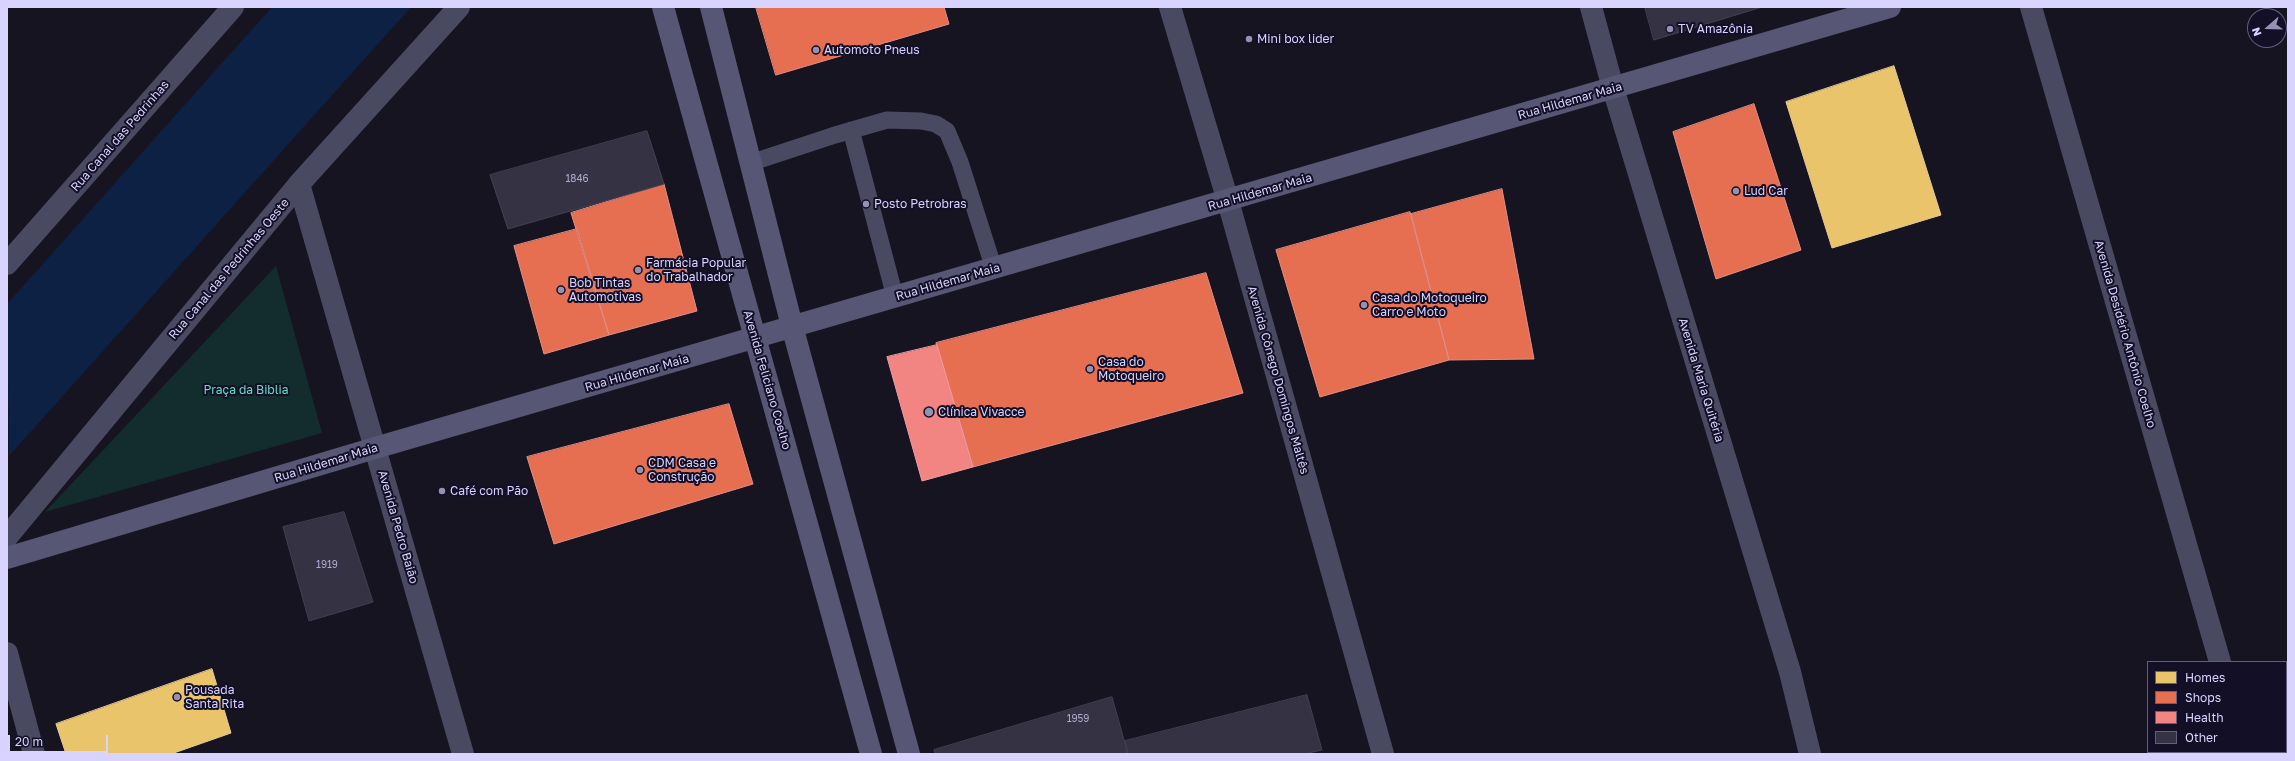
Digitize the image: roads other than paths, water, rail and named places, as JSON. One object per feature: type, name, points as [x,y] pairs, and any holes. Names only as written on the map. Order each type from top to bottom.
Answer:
[{"type":"main road","name":"Avenida Feliciano Coelho","points":[[663,7],[871,754]]},
{"type":"main road","points":[[711,7],[792,326],[909,754]]},
{"type":"main road","name":"Rua Hildemar Maia","points":[[7,558],[376,448],[756,339],[792,326],[994,269],[1890,7]]},
{"type":"street","name":"Rua Canal das Pedrinhas","points":[[7,264],[233,7]]},
{"type":"street","name":"Rua Canal das Pedrinhas Oeste","points":[[7,537],[299,184],[459,7]]},
{"type":"street","name":"Avenida Cônego Domingos Maltês","points":[[1170,7],[1228,201],[1383,754]]},
{"type":"street","name":"Avenida Maria Quitéria","points":[[1591,7],[1613,88],[1790,672],[1810,754]]},
{"type":"street","name":"Avenida Desidério Antônio Coelho","points":[[2031,7],[2220,661]]},
{"type":"street","name":"Avenida Pedro Baião","points":[[299,184],[463,754]]},
{"type":"street","points":[[7,653],[34,754]]},
{"type":"lane","points":[[750,163],[851,130],[887,120],[921,121],[936,124],[947,131],[960,162],[994,269]]},
{"type":"lane","points":[[851,130],[895,297]]},
{"type":"water","points":[[272,7],[411,7],[9,456],[7,304]]},
{"type":"place","name":"TV Amazônia","points":[[1670,29]]},
{"type":"place","name":"Mini box lider","points":[[1249,39]]},
{"type":"place","name":"Automoto Pneus","points":[[816,50]]},
{"type":"place","name":"Lud Car","points":[[1736,191]]},
{"type":"place","name":"Posto Petrobras","points":[[866,204]]},
{"type":"place","name":"Farmácia Popular do Trabalhador","points":[[638,270]]},
{"type":"place","name":"Bob Tintas Automotivas","points":[[561,290]]},
{"type":"place","name":"Casa do Motoqueiro Carro e Moto","points":[[1364,305]]},
{"type":"place","name":"Casa do Motoqueiro","points":[[1090,369]]},
{"type":"place","name":"Clínica Vivacce","points":[[929,412]]},
{"type":"place","name":"CDM Casa e Construção","points":[[640,470]]},
{"type":"place","name":"Café com Pão","points":[[442,491]]},
{"type":"place","name":"Pousada Santa Rita","points":[[177,697]]},
{"type":"park label","name":"Praça da Biblia","points":[[246,390]]}]
